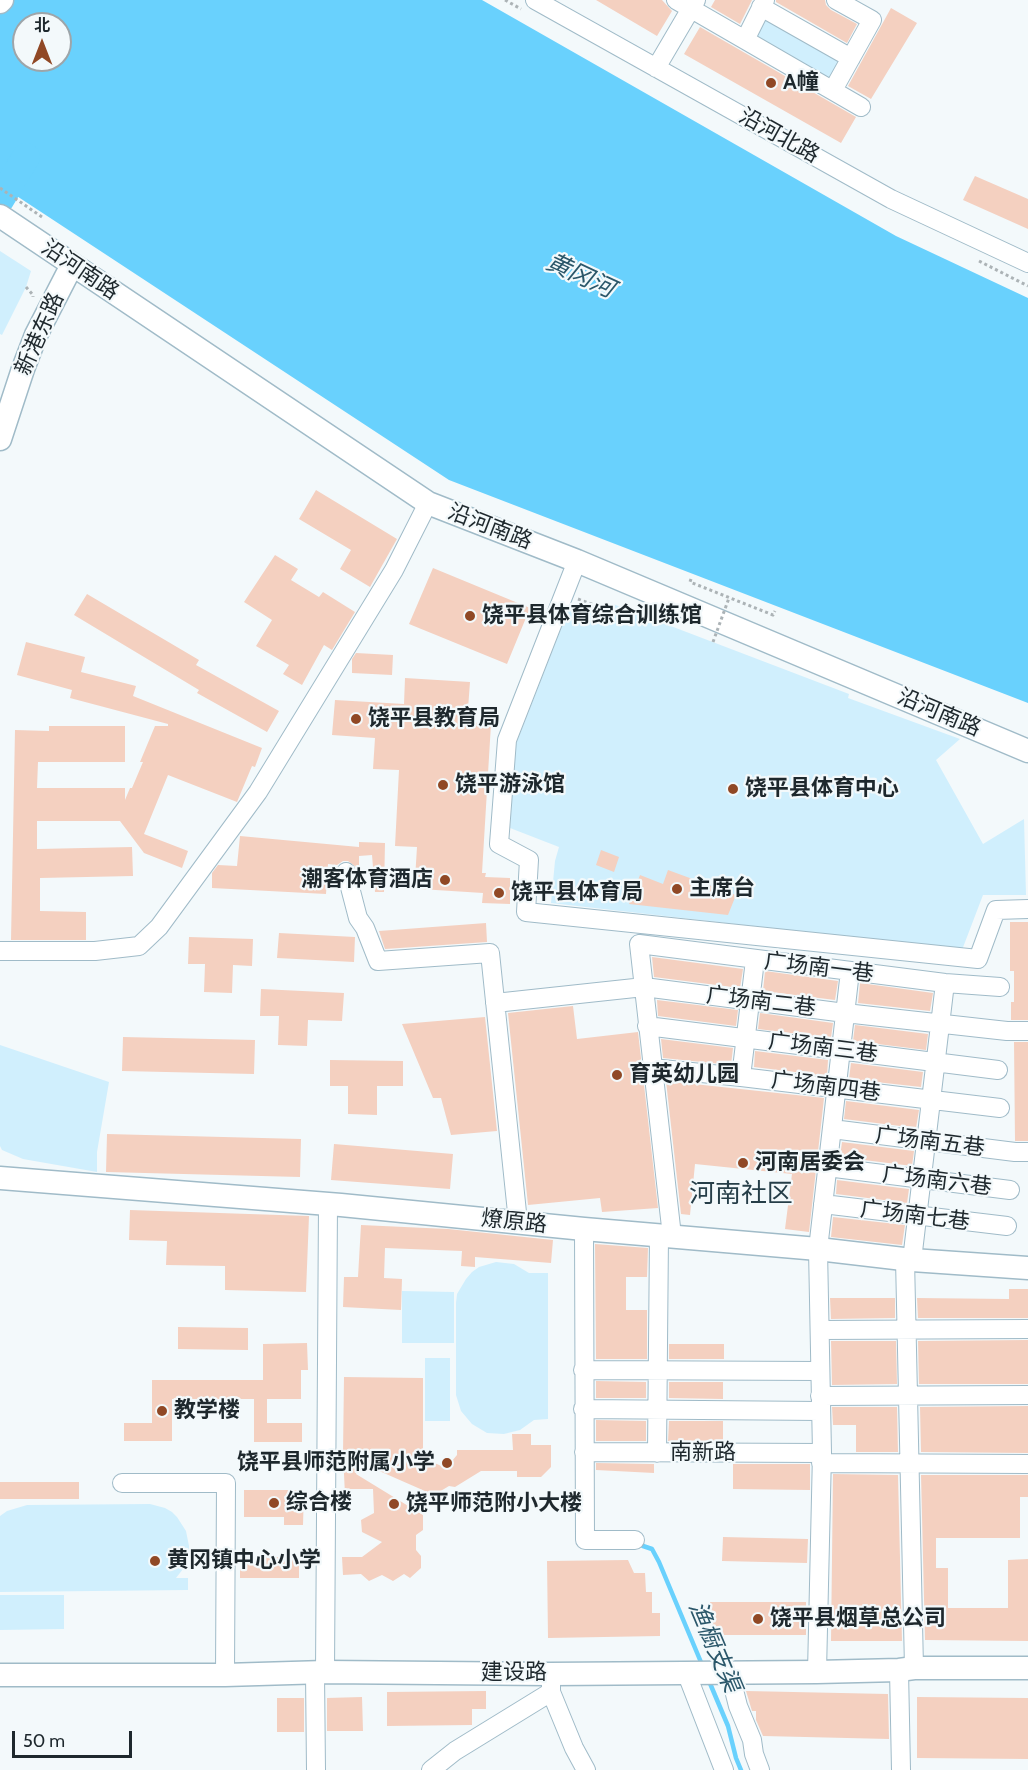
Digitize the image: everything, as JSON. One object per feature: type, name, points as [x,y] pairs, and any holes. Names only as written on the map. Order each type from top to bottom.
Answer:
[{"type":"main road","name":"沿河南路","points":[[0,216],[428,503],[577,561],[1028,751]]},
{"type":"main road","name":"新港东路","points":[[0,439],[36,335],[72,265]]},
{"type":"main road","name":"燎原路","points":[[0,1178],[328,1204],[818,1249],[908,1260],[1028,1268]]},
{"type":"main road","name":"建设路","points":[[0,1675],[225,1675],[320,1672],[551,1683],[686,1672],[1028,1668]]},
{"type":"street","name":"沿河北路","points":[[535,0],[891,199],[1028,263]]},
{"type":"street","points":[[833,90],[872,20],[836,0]]},
{"type":"street","points":[[656,68],[688,3],[745,40],[861,107]]},
{"type":"street","points":[[745,40],[763,3],[851,58]]},
{"type":"street","points":[[0,951],[95,951],[139,946],[159,927],[258,792],[394,570],[428,503]]},
{"type":"street","points":[[577,561],[564,594],[534,690],[507,740],[499,844],[529,860],[526,912],[978,959],[996,910],[1028,909]]},
{"type":"street","points":[[346,872],[358,918],[365,928],[378,961],[490,953],[518,1222]]},
{"type":"street","name":"广场南一巷","points":[[644,987],[639,944],[945,983],[1000,987]]},
{"type":"street","points":[[741,1077],[755,960]]},
{"type":"street","points":[[817,1672],[822,1458],[818,1249],[850,971]]},
{"type":"street","points":[[902,1770],[907,1669],[908,1260],[917,1217],[945,983]]},
{"type":"street","points":[[644,987],[665,1236],[657,1370],[657,1452]]},
{"type":"street","name":"广场南二巷","points":[[495,1003],[644,987],[845,1013],[1007,1031],[1028,1031]]},
{"type":"street","name":"广场南三巷","points":[[647,1026],[998,1070]]},
{"type":"street","name":"广场南四巷","points":[[652,1068],[1000,1108]]},
{"type":"street","name":"广场南五巷","points":[[832,1129],[926,1142],[1028,1152]]},
{"type":"street","name":"广场南六巷","points":[[827,1167],[1010,1190]]},
{"type":"street","points":[[316,1770],[320,1672],[328,1204]]},
{"type":"street","name":"广场南七巷","points":[[823,1204],[1007,1226]]},
{"type":"street","points":[[584,1229],[585,1540],[635,1540]]},
{"type":"street","points":[[820,1330],[1028,1329]]},
{"type":"street","points":[[583,1370],[820,1371]]},
{"type":"street","points":[[583,1409],[657,1410],[820,1404],[908,1396],[1028,1395]]},
{"type":"street","name":"南新路","points":[[584,1452],[657,1452],[822,1458],[909,1464],[1028,1464]]},
{"type":"street","points":[[122,1483],[226,1483],[225,1675]]},
{"type":"street","points":[[732,1671],[738,1706],[752,1740],[753,1754],[760,1770]]},
{"type":"street","points":[[686,1672],[724,1770]]},
{"type":"street","points":[[431,1770],[551,1683],[573,1748],[586,1770]]},
{"type":"path","points":[[0,188],[42,218]]},
{"type":"path","points":[[691,579],[690,582],[773,615],[775,611]]},
{"type":"path","points":[[564,594],[610,611]]},
{"type":"path","points":[[712,642],[729,598]]},
{"type":"shaded area","points":[[767,18],[841,60],[830,80],[756,37]]},
{"type":"shaded area","points":[[0,251],[31,271],[26,287],[2,335],[0,334]]},
{"type":"shaded area","name":"饶平县体育中心","points":[[571,603],[606,619],[613,604],[849,694],[848,698],[960,739],[936,760],[983,844],[1024,819],[1026,895],[983,895],[962,950],[551,903],[555,861],[559,847],[510,828],[516,744]]},
{"type":"shaded area","points":[[0,1045],[109,1082],[97,1152],[97,1172],[23,1159],[2,1150],[0,1146]]},
{"type":"shaded area","points":[[496,1262],[514,1264],[529,1273],[548,1273],[548,1419],[534,1420],[520,1430],[504,1434],[487,1433],[472,1424],[461,1411],[456,1395],[457,1294],[472,1272],[479,1267]]},
{"type":"shaded area","points":[[402,1291],[454,1292],[454,1343],[402,1343]]},
{"type":"shaded area","points":[[425,1358],[450,1358],[450,1421],[425,1421]]},
{"type":"shaded area","points":[[150,1504],[172,1512],[186,1531],[189,1554],[183,1569],[176,1578],[188,1578],[188,1590],[0,1592],[0,1516],[7,1511],[27,1505]]},
{"type":"shaded area","points":[[0,1595],[64,1595],[64,1629],[0,1630]]},
{"type":"water","name":"黄冈河","points":[[0,0],[482,0],[896,236],[1028,298],[1028,703],[449,480],[0,185]]},
{"type":"building","points":[[596,0],[662,0],[672,11],[657,36]]},
{"type":"building","points":[[715,0],[752,0],[740,24],[711,7]]},
{"type":"building","points":[[776,0],[825,0],[831,10],[857,24],[847,43]]},
{"type":"building","points":[[891,8],[917,23],[871,99],[848,86]]},
{"type":"building","name":"A幢","points":[[700,27],[856,117],[841,143],[684,54]]},
{"type":"building","points":[[975,176],[1028,199],[1028,229],[963,200]]},
{"type":"building","points":[[316,490],[397,539],[370,587],[340,569],[351,550],[299,519]]},
{"type":"building","points":[[275,555],[298,569],[291,580],[319,597],[323,592],[355,612],[332,650],[324,645],[302,685],[283,674],[289,665],[256,646],[272,620],[244,602]]},
{"type":"building","name":"饶平县体育综合训练馆","points":[[433,568],[530,608],[507,664],[409,624]]},
{"type":"building","points":[[87,594],[199,660],[196,665],[279,711],[267,732],[197,693],[199,690],[74,615]]},
{"type":"building","points":[[26,642],[85,657],[81,672],[136,686],[133,696],[262,748],[237,802],[168,775],[144,834],[188,851],[182,868],[144,853],[120,821],[37,821],[37,849],[132,847],[133,876],[40,878],[40,911],[86,912],[86,940],[11,940],[15,730],[49,731],[49,726],[125,726],[125,762],[38,762],[37,788],[125,788],[125,800],[143,762],[140,762],[155,726],[168,726],[168,724],[70,698],[72,690],[17,675]]},
{"type":"building","points":[[356,653],[393,655],[392,675],[352,673],[352,659]]},
{"type":"building","name":"饶平游泳馆","points":[[405,678],[470,682],[467,722],[491,724],[482,873],[486,873],[485,877],[510,878],[510,904],[482,903],[483,893],[420,889],[420,879],[415,879],[417,847],[395,846],[399,770],[373,769],[375,738],[332,735],[335,700],[404,704]]},
{"type":"building","points":[[240,836],[359,847],[359,842],[385,843],[384,892],[375,892],[372,855],[359,856],[359,867],[348,861],[337,865],[328,864],[326,894],[212,888],[212,873],[218,865],[237,866]]},
{"type":"building","points":[[601,850],[619,857],[614,872],[596,865]]},
{"type":"building","name":"主席台","points":[[668,870],[736,895],[728,915],[629,904],[640,875],[663,884]]},
{"type":"building","points":[[1010,922],[1028,922],[1028,1020],[1011,1020],[1011,1002],[1014,1002],[1014,971],[1010,971]]},
{"type":"building","points":[[486,923],[487,942],[385,949],[379,931]]},
{"type":"building","points":[[279,933],[355,937],[354,962],[277,958]]},
{"type":"building","points":[[189,937],[253,939],[252,966],[233,965],[232,993],[204,992],[205,964],[188,964]]},
{"type":"building","points":[[652,957],[743,969],[740,988],[654,977]]},
{"type":"building","points":[[765,971],[838,981],[835,1000],[763,991]]},
{"type":"building","points":[[860,983],[933,993],[930,1011],[858,1003]]},
{"type":"building","points":[[261,989],[344,993],[342,1021],[308,1020],[307,1046],[278,1045],[279,1016],[260,1016]]},
{"type":"building","points":[[657,1000],[738,1010],[736,1026],[658,1016]]},
{"type":"building","points":[[573,1006],[577,1039],[638,1032],[658,1208],[602,1212],[600,1198],[528,1205],[508,1013]]},
{"type":"building","points":[[760,1013],[833,1023],[831,1038],[758,1029]]},
{"type":"building","points":[[485,1017],[497,1131],[451,1135],[441,1098],[433,1098],[402,1024]]},
{"type":"building","points":[[855,1025],[928,1034],[926,1050],[853,1041]]},
{"type":"building","points":[[123,1037],[255,1040],[254,1074],[122,1071]]},
{"type":"building","points":[[661,1039],[733,1048],[731,1065],[663,1058]]},
{"type":"building","points":[[1014,1042],[1028,1042],[1028,1141],[1015,1141]]},
{"type":"building","points":[[755,1051],[828,1060],[827,1076],[754,1067]]},
{"type":"building","points":[[330,1060],[403,1061],[403,1086],[377,1086],[377,1115],[348,1114],[348,1086],[330,1086]]},
{"type":"building","points":[[851,1063],[923,1072],[921,1087],[849,1079]]},
{"type":"building","points":[[666,1081],[824,1098],[809,1232],[785,1229],[792,1174],[695,1164],[690,1215],[681,1214]]},
{"type":"building","points":[[846,1101],[919,1110],[916,1128],[844,1119]]},
{"type":"building","points":[[107,1134],[301,1139],[300,1177],[106,1172]]},
{"type":"building","points":[[842,1142],[914,1151],[912,1166],[840,1157]]},
{"type":"building","points":[[334,1144],[453,1154],[450,1189],[331,1180]]},
{"type":"building","points":[[837,1180],[909,1189],[907,1203],[836,1194]]},
{"type":"building","points":[[130,1210],[309,1216],[306,1292],[225,1290],[225,1266],[166,1265],[167,1241],[129,1240]]},
{"type":"building","points":[[833,1217],[905,1225],[902,1245],[831,1237]]},
{"type":"building","points":[[361,1225],[448,1229],[553,1240],[551,1263],[475,1257],[475,1267],[461,1266],[462,1251],[385,1248],[384,1278],[402,1279],[401,1310],[343,1307],[344,1277],[358,1277]]},
{"type":"building","points":[[595,1244],[648,1248],[647,1277],[626,1277],[626,1310],[647,1310],[647,1359],[596,1359]]},
{"type":"building","points":[[1009,1289],[1028,1289],[1028,1318],[918,1318],[917,1298],[1009,1299]]},
{"type":"building","points":[[830,1298],[895,1298],[895,1318],[831,1319]]},
{"type":"building","points":[[178,1327],[248,1328],[248,1350],[178,1349]]},
{"type":"building","points":[[1028,1340],[1028,1384],[919,1384],[918,1341]]},
{"type":"building","points":[[831,1341],[896,1341],[897,1384],[832,1385]]},
{"type":"building","name":"教学楼","points":[[307,1343],[308,1370],[301,1370],[301,1399],[267,1399],[267,1423],[302,1423],[302,1442],[254,1442],[254,1399],[172,1399],[172,1441],[124,1441],[124,1423],[152,1423],[152,1380],[263,1380],[263,1344]]},
{"type":"building","points":[[669,1344],[724,1344],[724,1359],[669,1359]]},
{"type":"building","points":[[344,1377],[423,1378],[423,1458],[446,1468],[457,1455],[457,1450],[513,1450],[512,1434],[531,1434],[531,1445],[551,1445],[551,1467],[541,1477],[517,1477],[517,1471],[481,1471],[455,1487],[449,1486],[434,1495],[361,1463],[356,1474],[423,1515],[423,1530],[416,1535],[416,1550],[421,1556],[421,1568],[410,1578],[404,1574],[393,1581],[382,1575],[369,1581],[361,1574],[343,1575],[342,1557],[362,1557],[382,1542],[362,1532],[361,1520],[374,1513],[373,1489],[348,1489],[345,1495]]},
{"type":"building","points":[[596,1381],[646,1382],[646,1398],[596,1398]]},
{"type":"building","points":[[669,1382],[723,1382],[723,1399],[669,1398]]},
{"type":"building","points":[[1028,1406],[1028,1453],[921,1452],[920,1407]]},
{"type":"building","points":[[832,1407],[897,1407],[898,1452],[856,1452],[856,1425],[833,1425]]},
{"type":"building","points":[[596,1420],[646,1421],[646,1441],[596,1441]]},
{"type":"building","points":[[669,1421],[723,1421],[723,1441],[668,1441]]},
{"type":"building","points":[[596,1463],[654,1464],[654,1473],[596,1470]]},
{"type":"building","points":[[733,1464],[810,1464],[810,1490],[733,1489]]},
{"type":"building","points":[[833,1474],[898,1475],[902,1641],[831,1641]]},
{"type":"building","points":[[921,1475],[1028,1475],[1028,1497],[1020,1497],[1020,1538],[936,1538],[936,1568],[948,1568],[948,1608],[1008,1608],[1008,1560],[1028,1559],[1028,1641],[925,1640]]},
{"type":"building","points":[[0,1482],[79,1482],[79,1499],[0,1499]]},
{"type":"building","name":"综合楼","points":[[244,1490],[304,1490],[303,1525],[284,1525],[284,1517],[244,1517]]},
{"type":"building","points":[[723,1537],[808,1539],[807,1563],[722,1561]]},
{"type":"building","points":[[240,1557],[299,1557],[299,1578],[240,1578]]},
{"type":"building","points":[[628,1560],[634,1573],[645,1573],[646,1592],[652,1592],[652,1613],[660,1613],[660,1636],[548,1638],[547,1561]]},
{"type":"building","name":"饶平县烟草总公司","points":[[710,1602],[806,1602],[806,1635],[710,1635]]},
{"type":"building","points":[[486,1691],[486,1709],[472,1709],[472,1725],[387,1726],[387,1692]]},
{"type":"building","points":[[746,1691],[888,1694],[889,1739],[763,1736],[756,1720],[756,1711],[752,1711]]},
{"type":"building","points":[[362,1697],[363,1731],[327,1731],[327,1698]]},
{"type":"building","points":[[917,1697],[1028,1698],[1028,1759],[917,1758]]},
{"type":"building","points":[[277,1698],[304,1698],[304,1732],[277,1732]]},
{"type":"waterway","points":[[0,200],[26,157]]},
{"type":"waterway","name":"渔橱支渠","points":[[643,1546],[652,1549],[659,1562],[703,1667]]},
{"type":"waterway","name":"渔橱支渠","points":[[709,1681],[728,1726],[741,1770]]},
{"type":"place","name":"A幢","points":[[771,83]]},
{"type":"place","name":"饶平县体育综合训练馆","points":[[470,616]]},
{"type":"place","name":"饶平县教育局","points":[[356,719]]},
{"type":"place","name":"饶平游泳馆","points":[[443,785]]},
{"type":"place","name":"饶平县体育中心","points":[[733,789]]},
{"type":"place","name":"潮客体育酒店","points":[[445,880]]},
{"type":"place","name":"主席台","points":[[677,889]]},
{"type":"place","name":"饶平县体育局","points":[[499,893]]},
{"type":"place","name":"育英幼儿园","points":[[617,1075]]},
{"type":"place","name":"河南居委会","points":[[743,1163]]},
{"type":"place","name":"教学楼","points":[[162,1411]]},
{"type":"place","name":"饶平县师范附属小学","points":[[447,1463]]},
{"type":"place","name":"综合楼","points":[[274,1503]]},
{"type":"place","name":"饶平师范附小大楼","points":[[394,1504]]},
{"type":"place","name":"黄冈镇中心小学","points":[[155,1561]]},
{"type":"place","name":"饶平县烟草总公司","points":[[758,1619]]},
{"type":"district","name":"河南社区","points":[[741,1194]]}]
